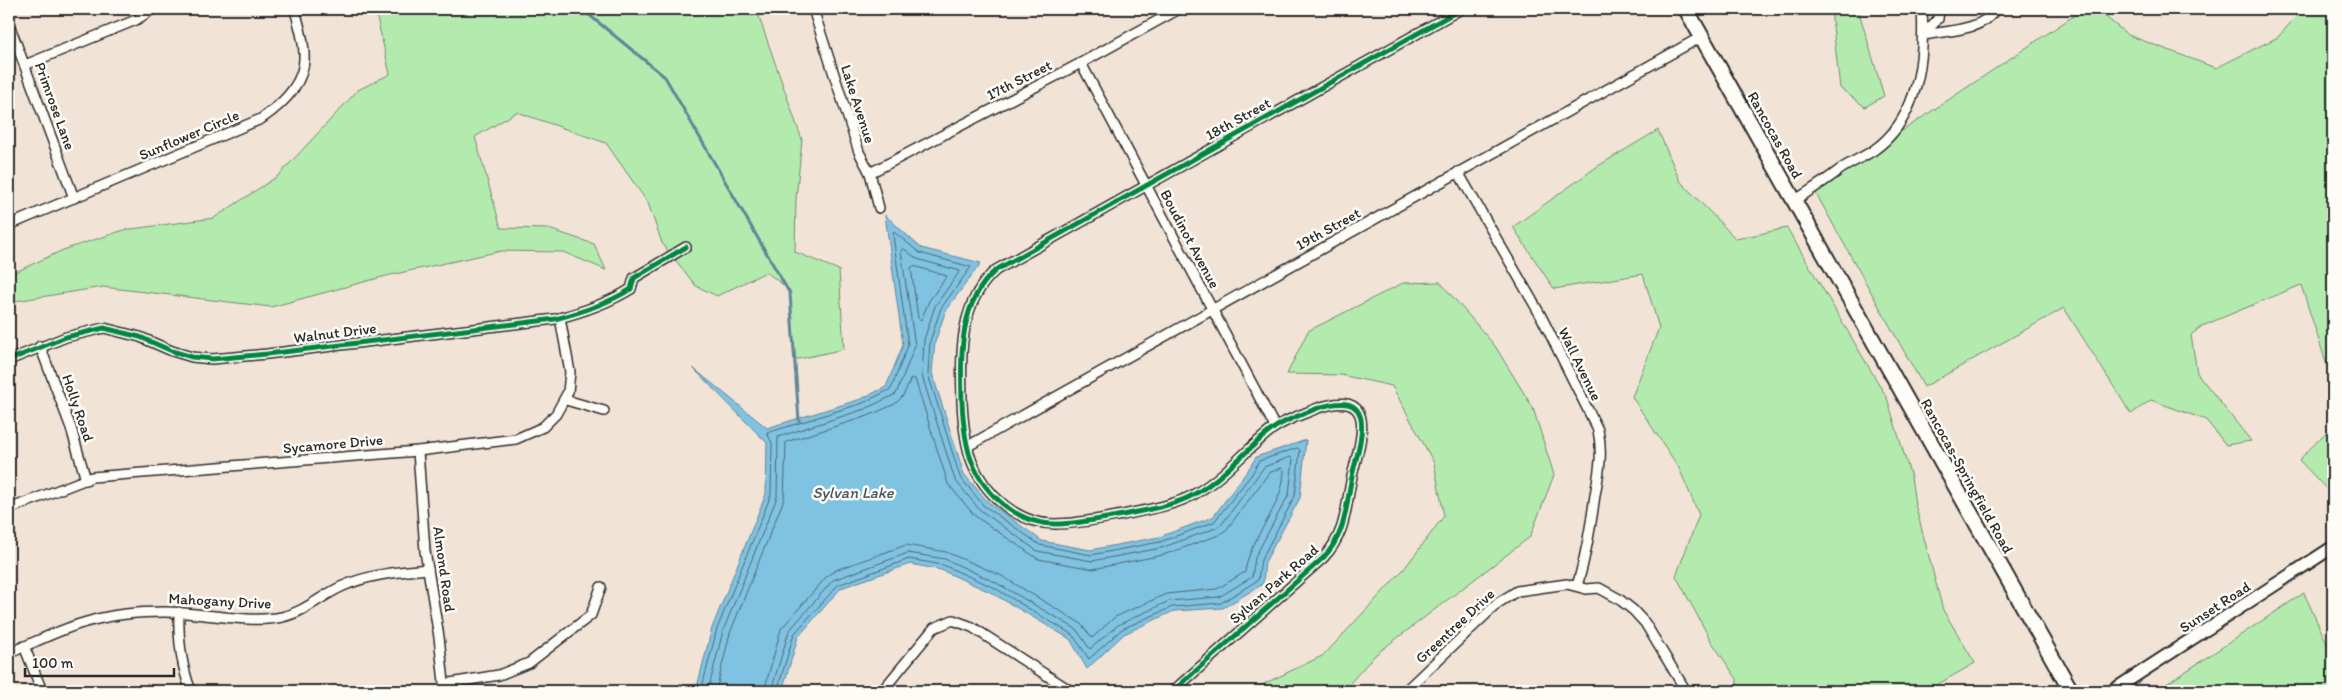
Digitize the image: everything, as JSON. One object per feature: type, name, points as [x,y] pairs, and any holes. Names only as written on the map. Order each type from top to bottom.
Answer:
[{"type":"main road","name":"Rancocas Road","points":[[1686,9],[1836,276]]},
{"type":"main road","name":"Rancocas-Springfield Road","points":[[1836,276],[2071,691]]},
{"type":"street","points":[[25,65],[136,20],[153,9]]},
{"type":"street","name":"Sunflower Circle","points":[[9,225],[261,119],[275,110],[288,98],[301,75],[304,55],[295,9]]},
{"type":"street","name":"Lake Avenue","points":[[813,9],[859,152],[870,173],[879,208]]},
{"type":"street","name":"17th Street","points":[[870,173],[1081,63],[1179,9]]},
{"type":"street","name":"18th Street","points":[[1027,251],[1461,9]]},
{"type":"street","points":[[1794,201],[1874,150],[1897,127],[1910,103],[1922,60],[1922,9]]},
{"type":"street","points":[[1923,35],[1938,19],[1939,9]]},
{"type":"street","points":[[1923,35],[1976,24],[1988,18],[1995,9]]},
{"type":"street","name":"Primrose Lane","points":[[9,24],[74,198]]},
{"type":"street","name":"19th Street","points":[[968,446],[1701,37]]},
{"type":"street","name":"Boudinot Avenue","points":[[1081,63],[1275,427]]},
{"type":"street","name":"Wall Avenue","points":[[1458,172],[1541,316],[1598,430],[1601,447],[1599,476],[1584,563],[1577,586]]},
{"type":"street","name":"Walnut Drive","points":[[9,360],[40,346],[78,333],[104,328],[140,337],[166,349],[192,357],[212,358],[267,354],[560,318],[587,311],[616,298],[631,289],[634,278],[686,247]]},
{"type":"street","name":"Sylvan Park Road","points":[[1027,251],[990,275],[979,290],[965,323],[961,348],[961,372],[963,420],[971,460],[981,479],[1003,504],[1031,520],[1054,524],[1077,522],[1134,512],[1192,496],[1218,478],[1275,427],[1300,415],[1336,402],[1347,404],[1357,412],[1361,420],[1361,441],[1342,530],[1337,541],[1323,558],[1173,691]]},
{"type":"street","name":"Sycamore Drive","points":[[9,509],[92,477],[418,451],[516,439],[543,427],[566,400],[570,385],[570,372],[560,318]]},
{"type":"street","name":"Holly Road","points":[[40,346],[71,428],[86,480]]},
{"type":"street","points":[[566,400],[604,412]]},
{"type":"street","name":"Almond Road","points":[[418,451],[428,569],[440,637],[444,688]]},
{"type":"street","name":"Sunset Road","points":[[2112,691],[2333,547]]},
{"type":"street","name":"Mahogany Drive","points":[[9,653],[91,620],[128,614],[179,612],[260,619],[283,616],[313,604],[342,586],[363,578],[390,572],[428,569]]},
{"type":"street","name":"Greentree Drive","points":[[1405,691],[1498,603],[1517,591],[1567,584],[1586,589],[1599,588],[1606,591],[1639,615],[1686,691]]},
{"type":"street","points":[[444,688],[499,675],[529,663],[591,615],[601,587]]},
{"type":"street","points":[[179,612],[181,654],[191,691]]},
{"type":"street","points":[[882,691],[934,628],[953,620],[972,627],[1071,691]]},
{"type":"street","points":[[24,646],[42,691]]},
{"type":"green space","points":[[375,9],[760,9],[758,14],[802,140],[796,198],[795,252],[839,270],[844,349],[794,360],[790,290],[766,272],[717,296],[696,286],[662,243],[648,203],[606,143],[517,112],[475,137],[501,228],[549,229],[594,244],[606,270],[563,252],[501,251],[386,276],[271,307],[103,287],[9,302],[9,275],[63,250],[124,230],[214,218],[278,176],[358,90],[390,74]]},
{"type":"green space","points":[[1831,9],[1858,9],[1884,96],[1865,107],[1840,88]]},
{"type":"green space","points":[[2084,9],[2096,9],[2128,35],[2216,68],[2278,37],[2303,9],[2333,9],[2333,384],[2301,285],[2202,326],[2191,335],[2197,373],[2251,441],[2226,445],[2206,420],[2151,400],[2131,414],[2064,308],[1924,387],[1814,190]]},
{"type":"green space","points":[[1658,130],[1680,181],[1736,239],[1787,228],[1887,398],[1911,477],[1915,504],[1943,610],[1975,663],[1926,691],[1737,691],[1737,679],[1711,641],[1676,576],[1699,515],[1679,468],[1632,397],[1659,328],[1643,274],[1554,289],[1513,227],[1598,166]]},
{"type":"green space","points":[[1440,282],[1495,346],[1533,408],[1554,475],[1530,537],[1375,655],[1343,691],[1249,691],[1324,655],[1404,569],[1444,516],[1434,463],[1392,386],[1341,375],[1287,374],[1308,331],[1403,283]]},
{"type":"green space","points":[[2333,425],[2333,496],[2299,460]]},
{"type":"green space","points":[[2304,593],[2333,657],[2333,691],[2156,691]]},
{"type":"water","name":"Sylvan Lake","points":[[885,215],[921,248],[981,263],[946,310],[935,342],[932,373],[964,474],[987,501],[1042,541],[1090,550],[1159,537],[1213,517],[1256,457],[1306,440],[1300,498],[1265,562],[1263,584],[1223,608],[1174,611],[1124,634],[1087,669],[1070,639],[990,592],[941,570],[910,564],[841,588],[798,637],[782,691],[696,691],[712,628],[766,494],[767,443],[693,368],[767,428],[861,399],[886,387],[903,345]]},
{"type":"waterway","points":[[582,9],[665,77],[790,294],[799,421]]},
{"type":"cycle path","points":[[1173,691],[1323,558],[1331,548],[1338,537],[1345,516],[1360,441],[1361,418],[1357,409],[1349,404],[1336,404],[1318,408],[1284,422],[1264,436],[1215,480],[1193,495],[1177,502],[1123,515],[1080,522],[1041,523],[1028,519],[1004,505],[985,486],[972,462],[964,425],[962,402],[962,349],[968,314],[984,283],[996,270],[1461,9]]},
{"type":"cycle path","points":[[9,360],[66,337],[104,328],[140,337],[172,351],[192,357],[212,359],[555,319],[613,299],[631,289],[634,278],[686,247]]}]
